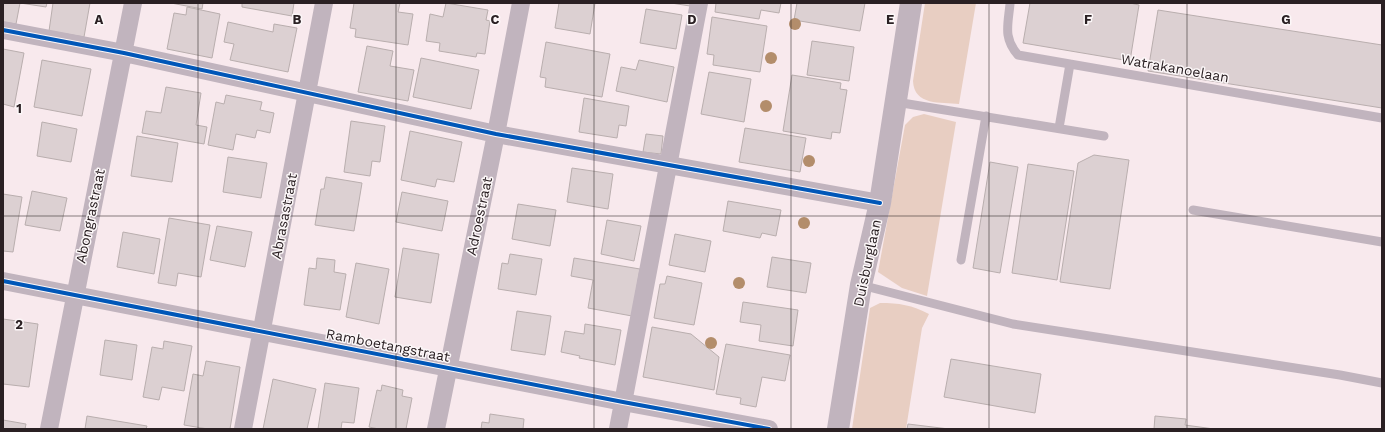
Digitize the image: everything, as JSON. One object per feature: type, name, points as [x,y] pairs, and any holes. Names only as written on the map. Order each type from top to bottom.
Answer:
[{"type":"street","name":"Abongrastraat","points":[[49,429],[74,296],[133,3]]},
{"type":"street","name":"Abrasastraat","points":[[243,429],[308,94],[324,3]]},
{"type":"street","name":"Adroestraat","points":[[436,429],[496,134],[520,3]]},
{"type":"street","points":[[618,429],[699,3]]},
{"type":"street","name":"Duisburglaan","points":[[838,429],[861,285],[880,203],[911,3]]},
{"type":"street","points":[[3,30],[124,53],[496,134],[880,203]]},
{"type":"street","name":"Ramboetangstraat","points":[[3,281],[74,296],[769,429]]},
{"type":"lane","name":"Watrakanoelaan","points":[[1010,4],[1007,38],[1011,47],[1018,55],[1382,118]]},
{"type":"lane","points":[[1059,128],[1070,64]]},
{"type":"lane","points":[[896,102],[1104,136]]},
{"type":"lane","points":[[961,260],[986,116]]},
{"type":"lane","points":[[1193,210],[1382,242]]},
{"type":"lane","points":[[861,285],[1013,324],[1340,375],[1382,383]]},
{"type":"shaded area","points":[[925,3],[976,3],[959,104],[923,99],[918,95],[915,89],[913,81]]},
{"type":"shaded area","points":[[924,114],[956,122],[927,296],[902,288],[878,272],[905,125],[913,117]]},
{"type":"shaded area","points":[[880,303],[905,305],[917,308],[929,314],[922,328],[906,429],[852,429],[870,308]]},
{"type":"building","points":[[3,3],[20,3],[16,24],[3,22]]},
{"type":"building","points":[[20,3],[47,3],[46,7]]},
{"type":"building","points":[[53,3],[90,3],[84,37],[49,31]]},
{"type":"building","points":[[171,3],[203,3],[202,9]]},
{"type":"building","points":[[242,3],[294,3],[292,16],[242,7]]},
{"type":"building","points":[[354,3],[400,3],[398,12],[413,14],[408,45],[355,37],[356,29],[350,28]]},
{"type":"building","points":[[446,3],[488,10],[486,20],[490,21],[485,54],[477,53],[476,57],[439,51],[440,43],[426,41],[430,14],[443,17]]},
{"type":"building","points":[[559,3],[595,3],[590,34],[555,28]]},
{"type":"building","points":[[671,3],[690,3],[690,6]]},
{"type":"building","points":[[716,3],[781,3],[779,13],[761,10],[759,19],[715,12]]},
{"type":"building","points":[[797,3],[865,3],[860,31],[794,20]]},
{"type":"building","points":[[1030,3],[1130,3],[1139,5],[1130,61],[1023,43]]},
{"type":"building","points":[[187,7],[220,14],[212,58],[167,49],[174,13],[186,15]]},
{"type":"building","points":[[646,9],[682,15],[676,49],[640,43]]},
{"type":"building","points":[[1158,10],[1382,45],[1382,108],[1148,71]]},
{"type":"building","points":[[712,17],[767,26],[760,72],[713,65],[714,55],[707,54]]},
{"type":"building","points":[[228,22],[273,32],[274,24],[297,28],[288,72],[230,60],[234,44],[224,42]]},
{"type":"building","points":[[812,41],[854,47],[849,81],[807,75]]},
{"type":"building","points":[[546,42],[610,54],[602,97],[545,87],[546,78],[540,77]]},
{"type":"building","points":[[367,46],[393,51],[390,66],[414,70],[408,101],[358,92]]},
{"type":"building","points":[[3,49],[24,53],[14,107],[3,104]]},
{"type":"building","points":[[421,58],[479,70],[471,109],[413,97]]},
{"type":"building","points":[[42,60],[91,69],[82,116],[34,107]]},
{"type":"building","points":[[639,60],[674,67],[667,102],[616,91],[621,67],[636,70]]},
{"type":"building","points":[[709,72],[751,79],[744,122],[701,114]]},
{"type":"building","points":[[792,75],[841,83],[840,89],[847,90],[840,133],[832,132],[831,139],[783,131]]},
{"type":"building","points":[[166,87],[201,93],[196,125],[207,127],[204,144],[142,133],[146,111],[161,113]]},
{"type":"building","points":[[226,95],[262,102],[260,110],[274,113],[270,133],[257,130],[255,138],[236,134],[233,150],[208,145],[216,102],[224,104]]},
{"type":"building","points":[[584,98],[629,106],[626,126],[619,125],[617,138],[579,132]]},
{"type":"building","points":[[351,121],[385,126],[380,162],[372,161],[370,176],[344,172]]},
{"type":"building","points":[[42,122],[77,129],[71,162],[37,156]]},
{"type":"building","points":[[745,128],[806,138],[800,172],[739,162]]},
{"type":"building","points":[[410,131],[462,142],[454,182],[437,179],[435,187],[401,180]]},
{"type":"building","points":[[646,134],[663,136],[661,154],[643,152]]},
{"type":"building","points":[[137,136],[178,143],[172,182],[131,176]]},
{"type":"building","points":[[1094,155],[1129,160],[1110,289],[1060,282],[1078,163]]},
{"type":"building","points":[[228,157],[267,163],[261,198],[223,192]]},
{"type":"building","points":[[990,162],[1018,167],[1000,273],[973,268]]},
{"type":"building","points":[[1028,164],[1074,171],[1057,280],[1012,273]]},
{"type":"building","points":[[572,168],[613,174],[608,209],[567,202]]},
{"type":"building","points":[[326,177],[362,183],[354,231],[315,225],[321,189],[324,189]]},
{"type":"building","points":[[32,191],[67,198],[60,231],[25,225]]},
{"type":"building","points":[[402,192],[448,201],[442,231],[396,222]]},
{"type":"building","points":[[3,194],[22,197],[13,252],[3,251]]},
{"type":"building","points":[[728,201],[781,210],[776,236],[762,233],[760,238],[723,231]]},
{"type":"building","points":[[518,204],[556,210],[550,246],[512,239]]},
{"type":"building","points":[[169,218],[210,225],[201,277],[178,273],[176,286],[158,283]]},
{"type":"building","points":[[607,220],[641,226],[634,261],[601,254]]},
{"type":"building","points":[[217,226],[252,232],[245,267],[210,260]]},
{"type":"building","points":[[123,232],[160,239],[154,274],[117,267]]},
{"type":"building","points":[[675,234],[711,241],[705,272],[669,265]]},
{"type":"building","points":[[403,248],[439,254],[431,303],[395,297]]},
{"type":"building","points":[[510,254],[542,259],[536,295],[498,289],[502,263],[508,264]]},
{"type":"building","points":[[772,257],[811,263],[806,293],[767,287]]},
{"type":"building","points":[[317,258],[335,260],[334,272],[346,274],[340,310],[304,305],[309,268],[316,269]]},
{"type":"building","points":[[574,258],[640,269],[632,316],[588,308],[593,280],[571,276]]},
{"type":"building","points":[[356,263],[389,269],[379,324],[346,317]]},
{"type":"building","points":[[667,276],[702,283],[694,325],[654,318],[660,284],[665,284]]},
{"type":"building","points":[[743,302],[798,310],[793,346],[759,341],[761,325],[740,322]]},
{"type":"building","points":[[517,311],[551,316],[545,355],[511,350]]},
{"type":"building","points":[[3,319],[38,324],[29,387],[3,384]]},
{"type":"building","points":[[585,324],[621,330],[615,365],[579,358],[580,356],[561,352],[565,331],[584,334]]},
{"type":"building","points":[[652,327],[691,334],[719,357],[714,390],[643,377]]},
{"type":"building","points":[[105,340],[137,345],[132,380],[100,375]]},
{"type":"building","points":[[164,341],[192,346],[184,391],[162,387],[159,400],[143,397],[152,347],[163,349]]},
{"type":"building","points":[[726,344],[790,355],[785,381],[762,377],[756,407],[740,404],[741,398],[716,394]]},
{"type":"building","points":[[951,359],[1041,374],[1035,413],[944,397]]},
{"type":"building","points":[[206,361],[240,367],[230,429],[208,429],[184,425],[193,374],[203,376]]},
{"type":"building","points":[[273,379],[316,389],[307,429],[263,429]]},
{"type":"building","points":[[325,383],[359,388],[354,423],[342,422],[341,429],[318,429]]},
{"type":"building","points":[[382,385],[403,390],[402,396],[412,398],[406,429],[379,429],[369,427],[377,390],[381,391]]},
{"type":"building","points":[[490,414],[524,419],[523,429],[481,429],[482,422],[489,423]]},
{"type":"building","points":[[87,416],[147,426],[146,429],[85,429]]},
{"type":"building","points":[[1155,416],[1186,419],[1185,425],[1214,429],[1154,429]]},
{"type":"building","points":[[3,420],[26,424],[25,429],[3,429]]},
{"type":"building","points":[[908,424],[949,429],[907,429]]},
{"type":"cycle path","points":[[3,30],[124,53],[496,134],[880,203]]},
{"type":"cycle path","points":[[3,281],[769,429]]}]
